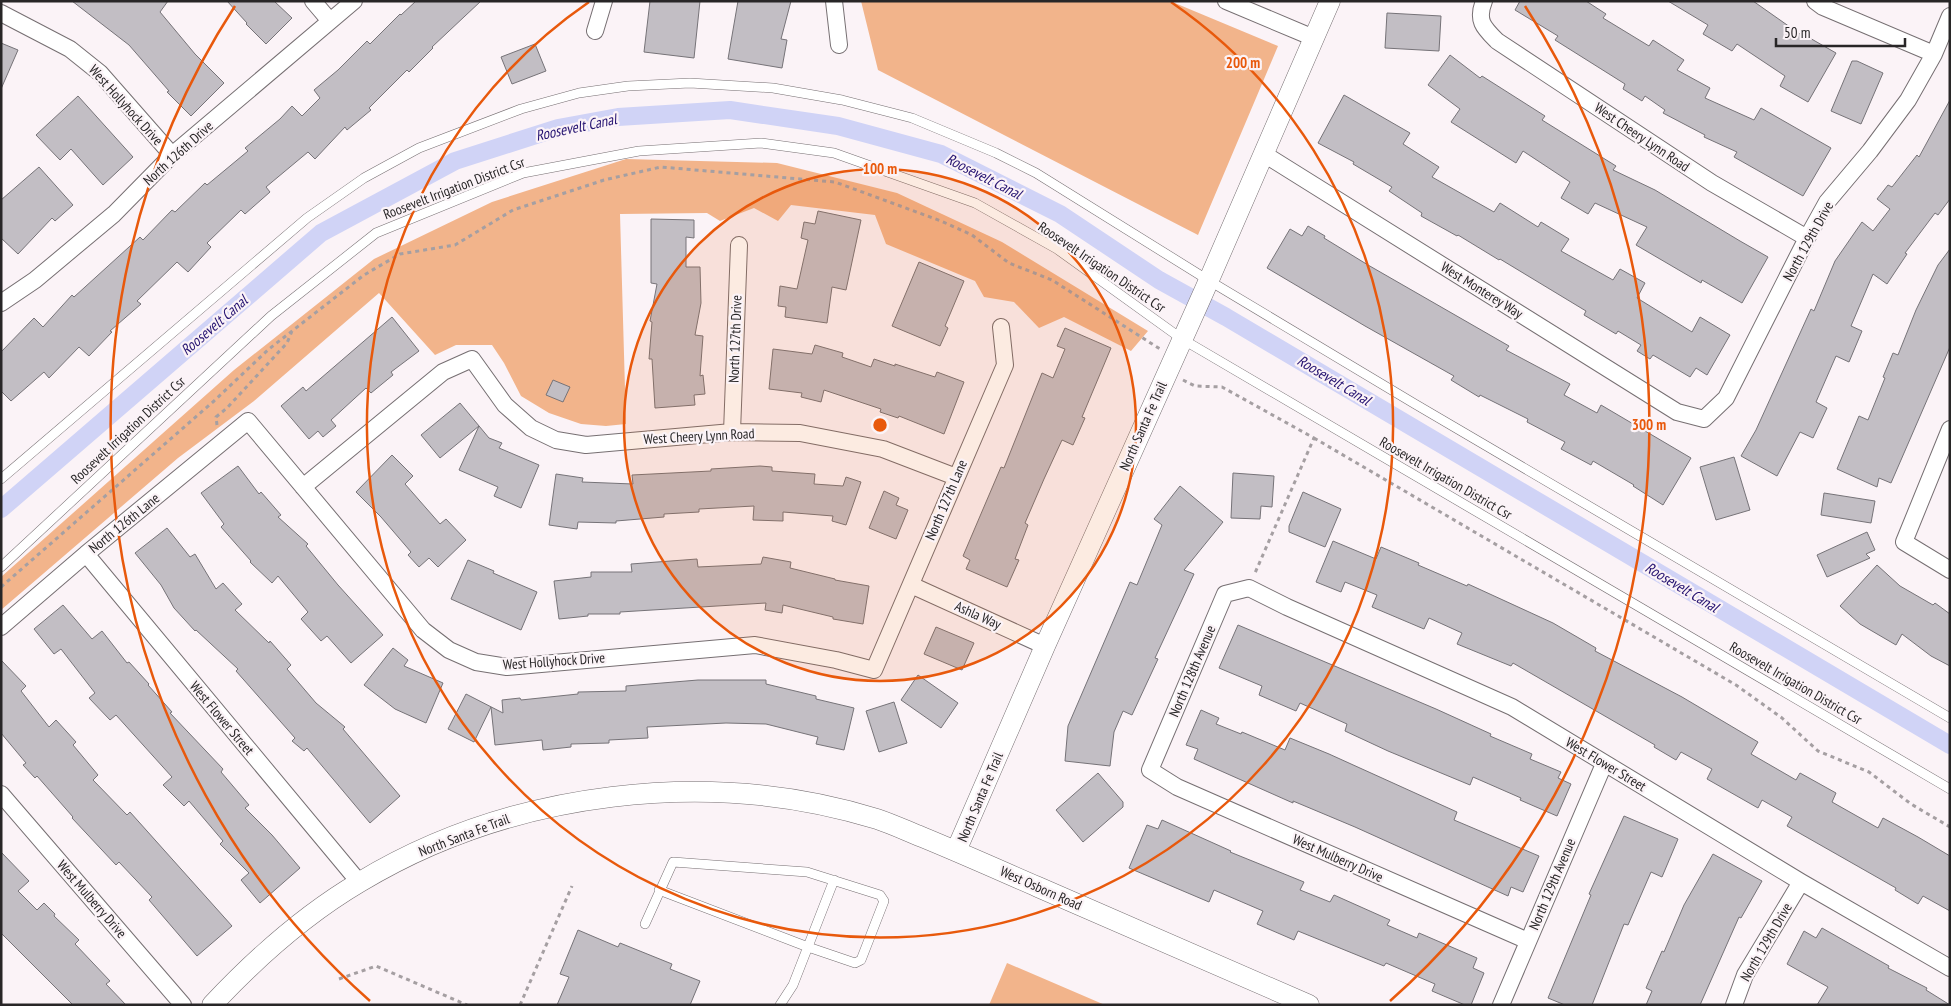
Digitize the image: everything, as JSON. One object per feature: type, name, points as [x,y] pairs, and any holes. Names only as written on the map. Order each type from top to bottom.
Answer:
[{"type":"street","points":[[313,1],[330,21]]},
{"type":"street","name":"North 126th Drive","points":[[1,302],[34,280],[114,214],[172,156],[354,1]]},
{"type":"street","points":[[595,31],[604,1]]},
{"type":"street","points":[[834,1],[839,45]]},
{"type":"street","points":[[1226,1],[1314,38]]},
{"type":"street","name":"North Santa Fe Trail","points":[[956,851],[1330,1]]},
{"type":"street","name":"West Cheery Lynn Road","points":[[1484,1],[1480,10],[1483,27],[1497,41],[1712,183],[1807,238]]},
{"type":"street","points":[[1815,1],[1934,54]]},
{"type":"street","name":"West Hollyhock Drive","points":[[1,13],[70,49],[100,72],[172,156]]},
{"type":"street","name":"North 129th Drive","points":[[1704,419],[1726,398],[1827,202],[1870,151],[1908,100],[1934,54],[1950,16]]},
{"type":"street","name":"West Monterey Way","points":[[1264,154],[1677,412],[1704,419]]},
{"type":"street","name":"North 127th Drive","points":[[732,432],[739,246]]},
{"type":"street","name":"North 127th Lane","points":[[874,670],[1005,365],[1001,327]]},
{"type":"street","name":"West Cheery Lynn Road","points":[[303,487],[443,372],[472,359],[505,405],[531,428],[556,440],[586,445],[732,432],[800,434],[883,449],[956,477]]},
{"type":"street","name":"West Hollyhock Drive","points":[[248,421],[423,630],[449,650],[476,662],[507,667],[755,645],[836,660],[874,670]]},
{"type":"street","name":"North 126th Lane","points":[[1,627],[86,554],[248,421]]},
{"type":"street","points":[[1950,429],[1904,542],[1950,570]]},
{"type":"street","name":"West Flower Street","points":[[86,554],[359,882]]},
{"type":"street","name":"Ashla Way","points":[[911,585],[1045,646]]},
{"type":"street","name":"West Flower Street","points":[[1249,588],[1296,611],[1512,706],[1604,764],[1801,882],[1950,968]]},
{"type":"street","name":"North 128th Avenue","points":[[1150,770],[1225,594],[1249,588]]},
{"type":"street","name":"North 129th Avenue","points":[[1501,1005],[1604,764]]},
{"type":"street","name":"West Mulberry Drive","points":[[1150,770],[1177,787],[1528,941]]},
{"type":"street","name":"North Santa Fe Trail","points":[[212,1005],[278,940],[359,882],[413,854],[450,838],[519,814],[553,806],[657,792],[765,795]]},
{"type":"street","name":"West Mulberry Drive","points":[[1,794],[183,1005]]},
{"type":"street","name":"West Osborn Road","points":[[765,795],[821,804],[879,820],[956,851],[1308,1005]]},
{"type":"street","name":"North 129th Drive","points":[[1734,1005],[1745,975],[1801,882]]},
{"type":"lane","points":[[1,479],[307,218],[364,178],[419,148],[521,109],[579,93],[628,86],[690,82],[773,88],[842,100],[912,118],[988,150],[1036,174],[1207,284],[1950,718]]},
{"type":"lane","name":"Roosevelt Irrigation District Csr","points":[[1,567],[271,316],[376,233],[523,174],[639,151],[761,143],[834,153],[974,203],[1057,250],[1177,350],[1950,789]]},
{"type":"lane","points":[[645,924],[659,890],[673,862],[807,872],[880,894],[884,901],[861,960],[855,963],[659,890]]},
{"type":"lane","points":[[780,1005],[793,985],[834,880]]},
{"type":"path","points":[[1,587],[214,401],[269,349],[364,275],[400,254],[455,245],[513,210],[604,180],[661,167],[835,182],[941,221],[972,235],[1008,263],[1052,280],[1132,333],[1177,350],[1195,386],[1222,387],[1314,438],[1736,685],[1782,718],[1818,751],[1869,772],[1911,804],[1950,827]]},
{"type":"path","points":[[219,445],[216,417],[227,408],[287,343],[293,331]]},
{"type":"path","points":[[1249,588],[1314,438]]},
{"type":"path","points":[[520,1005],[572,886]]},
{"type":"path","points":[[339,979],[376,966],[467,1005]]},
{"type":"shaded area","points":[[861,1],[1170,1],[1278,46],[1198,235],[878,70]]},
{"type":"shaded area","points":[[626,159],[777,163],[897,193],[1002,242],[1148,331],[1131,351],[1064,317],[1039,328],[1014,302],[984,297],[975,281],[886,244],[875,215],[791,205],[778,221],[754,208],[720,221],[707,213],[620,214],[626,424],[606,426],[581,424],[549,413],[521,396],[504,363],[492,345],[456,345],[435,355],[379,293],[254,401],[178,458],[1,610],[1,577],[234,370],[374,259],[492,202]]},
{"type":"shaded area","points":[[1007,963],[1105,1005],[989,1005]]},
{"type":"building","points":[[72,1],[168,1],[160,12],[195,54],[224,83],[191,116],[167,92],[169,91],[129,45]]},
{"type":"building","points":[[227,1],[274,1],[292,18],[266,44]]},
{"type":"building","points":[[416,1],[481,1],[432,47],[409,72],[407,70],[369,108],[371,110],[347,130],[345,127],[315,159],[308,152],[266,187],[270,192],[245,214],[241,210],[207,243],[211,247],[188,272],[177,262],[137,301],[141,304],[110,331],[112,332],[89,356],[79,347],[49,378],[44,372],[11,401],[1,391],[1,352],[34,318],[43,327],[72,295],[74,297],[140,237],[143,240],[172,210],[175,212],[205,183],[207,185],[248,151],[245,148],[280,119],[292,106],[302,116],[320,98],[314,90],[338,70],[367,41],[370,44]]},
{"type":"building","points":[[650,1],[700,1],[694,58],[644,52]]},
{"type":"building","points":[[738,1],[791,1],[781,39],[787,40],[782,68],[728,59]]},
{"type":"building","points":[[1520,1],[1586,1],[1606,14],[1603,18],[1649,46],[1653,40],[1684,60],[1677,70],[1710,88],[1705,98],[1754,120],[1761,108],[1831,148],[1803,196],[1734,157],[1737,152],[1704,137],[1705,135],[1663,113],[1665,110],[1645,96],[1642,101],[1623,89],[1625,84],[1555,40],[1558,36],[1515,10]]},
{"type":"building","points":[[1668,1],[1753,1],[1807,39],[1808,37],[1836,53],[1808,102],[1780,86],[1785,76],[1737,44],[1732,51],[1703,34],[1708,25]]},
{"type":"building","points":[[1387,13],[1441,16],[1439,51],[1385,48]]},
{"type":"building","points":[[1,43],[18,50],[1,89]]},
{"type":"building","points":[[535,44],[546,71],[512,84],[501,57]]},
{"type":"building","points":[[1450,55],[1480,78],[1482,76],[1545,116],[1542,120],[1616,166],[1613,170],[1655,190],[1768,257],[1742,303],[1702,280],[1701,283],[1636,245],[1647,227],[1595,203],[1588,214],[1561,198],[1570,182],[1523,151],[1516,163],[1451,122],[1460,109],[1428,85]]},
{"type":"building","points":[[1852,61],[1857,61],[1883,73],[1861,124],[1831,111]]},
{"type":"building","points":[[1344,95],[1410,133],[1403,144],[1439,167],[1432,177],[1494,212],[1500,203],[1538,227],[1541,222],[1569,239],[1561,251],[1613,280],[1620,269],[1645,283],[1637,298],[1692,332],[1700,317],[1730,335],[1707,375],[1696,368],[1690,377],[1653,355],[1650,359],[1637,351],[1641,345],[1618,331],[1616,334],[1584,315],[1586,311],[1500,259],[1421,216],[1422,213],[1389,191],[1392,187],[1353,164],[1354,162],[1318,143]]},
{"type":"building","points":[[78,96],[133,157],[103,185],[71,149],[60,160],[36,135]]},
{"type":"building","points":[[1950,100],[1950,199],[1938,215],[1935,213],[1905,253],[1907,254],[1887,284],[1873,274],[1851,326],[1862,331],[1849,362],[1836,356],[1816,402],[1827,408],[1813,438],[1800,432],[1777,476],[1741,456],[1756,430],[1811,309],[1814,311],[1835,261],[1862,222],[1873,231],[1890,209],[1877,199],[1888,185],[1892,187],[1917,155],[1919,157]]},
{"type":"building","points":[[39,167],[73,205],[55,221],[52,218],[18,254],[1,238],[1,200]]},
{"type":"building","points":[[818,211],[861,220],[846,290],[832,287],[827,323],[785,317],[786,307],[778,306],[780,286],[797,289],[808,240],[801,238],[804,222],[815,224]]},
{"type":"building","points":[[651,219],[694,220],[694,238],[686,237],[686,267],[700,267],[701,303],[695,335],[703,336],[700,376],[703,375],[705,394],[694,395],[695,405],[655,408],[652,359],[649,359],[652,322],[650,321],[657,284],[651,283]]},
{"type":"building","points":[[1308,226],[1368,265],[1509,346],[1506,350],[1570,384],[1564,395],[1597,413],[1601,405],[1691,458],[1663,505],[1593,461],[1591,465],[1561,449],[1565,442],[1527,422],[1528,419],[1480,395],[1479,397],[1451,380],[1454,376],[1267,268],[1290,229],[1302,236]]},
{"type":"building","points":[[1950,249],[1950,347],[1891,483],[1879,478],[1877,487],[1837,469],[1859,416],[1868,420],[1893,353],[1898,355],[1916,310],[1938,265]]},
{"type":"building","points":[[919,262],[964,281],[945,326],[948,328],[940,346],[892,326]]},
{"type":"building","points":[[392,317],[419,351],[391,372],[393,375],[371,393],[366,388],[331,420],[336,426],[323,437],[318,431],[309,439],[281,406],[303,387],[306,391]]},
{"type":"building","points":[[1065,328],[1111,348],[1082,417],[1085,418],[1073,445],[1062,440],[1044,479],[1025,523],[1028,525],[1015,559],[1019,560],[1007,587],[966,569],[970,560],[963,556],[1001,467],[1004,468],[1042,373],[1053,378],[1065,349],[1057,346]]},
{"type":"building","points":[[815,345],[843,353],[842,357],[871,367],[874,359],[935,377],[937,372],[964,382],[944,434],[899,416],[898,418],[880,412],[881,409],[824,390],[821,402],[801,397],[802,393],[769,389],[773,349],[812,354]]},
{"type":"building","points":[[553,380],[570,387],[563,402],[546,395]]},
{"type":"building","points":[[460,403],[489,438],[502,443],[499,448],[539,465],[521,508],[494,496],[498,487],[459,470],[479,426],[440,458],[421,435]]},
{"type":"building","points":[[392,455],[413,476],[405,484],[440,524],[446,519],[466,540],[438,567],[429,558],[419,567],[408,555],[411,552],[381,517],[356,492]]},
{"type":"building","points":[[1734,457],[1750,510],[1716,520],[1700,467]]},
{"type":"building","points":[[238,466],[259,494],[261,492],[281,515],[278,517],[308,544],[306,546],[338,585],[383,635],[351,663],[327,636],[321,641],[301,619],[308,612],[278,576],[272,583],[250,562],[221,527],[224,524],[201,493]]},
{"type":"building","points":[[772,467],[772,471],[815,474],[814,484],[843,486],[846,477],[861,482],[846,525],[832,521],[833,516],[783,512],[783,521],[753,520],[754,506],[699,509],[699,512],[664,514],[664,517],[616,521],[616,523],[578,522],[577,529],[549,525],[556,474],[583,478],[582,482],[633,484],[632,475],[711,471],[711,469]]},
{"type":"building","points":[[1233,473],[1274,476],[1272,507],[1261,506],[1260,519],[1231,518]]},
{"type":"building","points":[[1180,486],[1223,522],[1184,570],[1194,574],[1155,658],[1158,659],[1132,715],[1123,711],[1114,732],[1110,766],[1065,761],[1068,726],[1130,582],[1137,585],[1162,525],[1154,519]]},
{"type":"building","points":[[884,491],[899,498],[896,505],[908,510],[896,539],[869,528]]},
{"type":"building","points":[[1303,492],[1341,509],[1325,547],[1289,532],[1289,526]]},
{"type":"building","points":[[1824,493],[1875,501],[1871,523],[1821,515]]},
{"type":"building","points":[[167,528],[190,557],[195,554],[216,589],[223,583],[242,604],[235,610],[269,643],[270,641],[291,665],[287,669],[316,703],[345,727],[343,729],[400,796],[370,823],[307,748],[304,751],[292,741],[295,738],[236,671],[238,669],[195,631],[174,608],[161,585],[135,553]]},
{"type":"building","points":[[1867,532],[1875,550],[1866,554],[1870,558],[1827,577],[1817,555]]},
{"type":"building","points":[[1333,541],[1376,559],[1381,547],[1419,563],[1418,565],[1467,586],[1468,584],[1553,623],[1596,648],[1595,651],[1682,697],[1758,742],[1751,754],[1796,780],[1800,773],[1836,793],[1832,802],[1878,828],[1883,818],[1950,856],[1950,911],[1923,896],[1918,904],[1895,890],[1896,888],[1787,826],[1792,817],[1762,800],[1758,808],[1707,779],[1712,769],[1681,752],[1676,760],[1654,747],[1655,745],[1513,663],[1511,666],[1457,644],[1462,633],[1429,618],[1424,629],[1372,607],[1377,595],[1345,582],[1341,592],[1316,582]]},
{"type":"building","points":[[763,557],[791,562],[790,568],[835,580],[869,586],[863,624],[833,619],[833,617],[783,605],[782,613],[765,610],[766,603],[620,612],[620,614],[588,614],[588,616],[559,619],[554,581],[591,577],[591,572],[632,572],[631,564],[697,559],[698,567],[761,564]]},
{"type":"building","points":[[468,560],[537,592],[521,630],[451,599]]},
{"type":"building","points":[[1877,565],[1900,586],[1933,605],[1935,603],[1950,614],[1950,666],[1931,656],[1902,634],[1896,645],[1860,624],[1840,606]]},
{"type":"building","points":[[63,605],[92,639],[102,631],[127,663],[129,662],[149,684],[172,712],[170,713],[223,769],[221,772],[249,805],[245,808],[272,835],[300,868],[260,903],[241,880],[249,873],[220,844],[223,841],[189,801],[184,806],[163,785],[172,777],[116,715],[110,720],[89,698],[95,693],[61,649],[54,654],[34,629]]},
{"type":"building","points":[[1238,625],[1436,709],[1491,734],[1490,736],[1532,754],[1530,759],[1561,772],[1558,778],[1571,784],[1557,816],[1473,777],[1470,785],[1388,751],[1345,731],[1347,724],[1300,703],[1296,711],[1259,695],[1262,686],[1219,668]]},
{"type":"building","points":[[936,627],[974,643],[962,670],[924,654]]},
{"type":"building","points":[[393,648],[408,660],[404,666],[443,683],[426,723],[395,709],[364,685]]},
{"type":"building","points":[[1,660],[26,686],[21,691],[49,727],[56,720],[76,742],[73,745],[98,775],[93,780],[127,815],[130,812],[232,926],[197,956],[149,900],[152,897],[119,862],[116,865],[72,818],[37,776],[35,778],[23,765],[26,763],[1,733]]},
{"type":"building","points":[[918,675],[958,703],[941,728],[901,700]]},
{"type":"building","points":[[698,680],[766,680],[766,684],[816,696],[816,699],[854,708],[844,750],[816,744],[818,737],[766,724],[726,723],[647,727],[648,738],[609,740],[609,743],[571,744],[571,747],[543,750],[542,740],[495,745],[491,707],[474,742],[448,729],[466,694],[503,713],[502,700],[578,694],[578,692],[626,691],[626,686]]},
{"type":"building","points":[[894,702],[907,743],[879,752],[866,711]]},
{"type":"building","points":[[1201,710],[1219,718],[1216,724],[1241,734],[1242,732],[1285,750],[1290,738],[1329,754],[1457,812],[1454,820],[1539,856],[1523,892],[1511,887],[1508,896],[1355,827],[1293,801],[1293,803],[1194,759],[1198,749],[1186,745]]},
{"type":"building","points":[[1098,773],[1123,802],[1123,807],[1083,842],[1056,810]]},
{"type":"building","points":[[1624,816],[1678,839],[1662,877],[1651,872],[1628,925],[1624,924],[1592,1005],[1565,1005],[1548,998],[1591,895],[1589,894]]},
{"type":"building","points":[[1162,820],[1230,852],[1304,882],[1300,890],[1330,902],[1334,895],[1390,920],[1387,925],[1417,938],[1419,933],[1477,958],[1473,968],[1484,973],[1471,1005],[1465,1005],[1432,991],[1435,984],[1386,963],[1384,966],[1298,931],[1294,940],[1257,924],[1263,911],[1214,890],[1209,902],[1129,868],[1147,825],[1158,829]]},
{"type":"building","points":[[1,852],[29,881],[18,891],[37,910],[44,903],[55,914],[54,916],[79,940],[75,944],[110,981],[106,984],[126,1005],[73,1005],[1,933]]},
{"type":"building","points":[[1713,854],[1762,881],[1741,918],[1739,917],[1700,1005],[1646,1005],[1652,991],[1646,988],[1662,951],[1664,952],[1684,905]]},
{"type":"building","points":[[1822,928],[1889,966],[1888,968],[1927,988],[1926,990],[1950,1005],[1817,1005],[1828,987],[1787,964],[1804,931],[1816,938]]},
{"type":"building","points":[[578,930],[618,947],[620,943],[672,964],[670,969],[700,981],[690,1005],[557,1005],[569,977],[560,974]]},
{"type":"waterway","name":"Roosevelt Canal","points":[[1,509],[321,233],[455,161],[558,128],[618,117],[730,110],[838,126],[941,154],[1060,214],[1159,280],[1226,317],[1950,745]]}]
